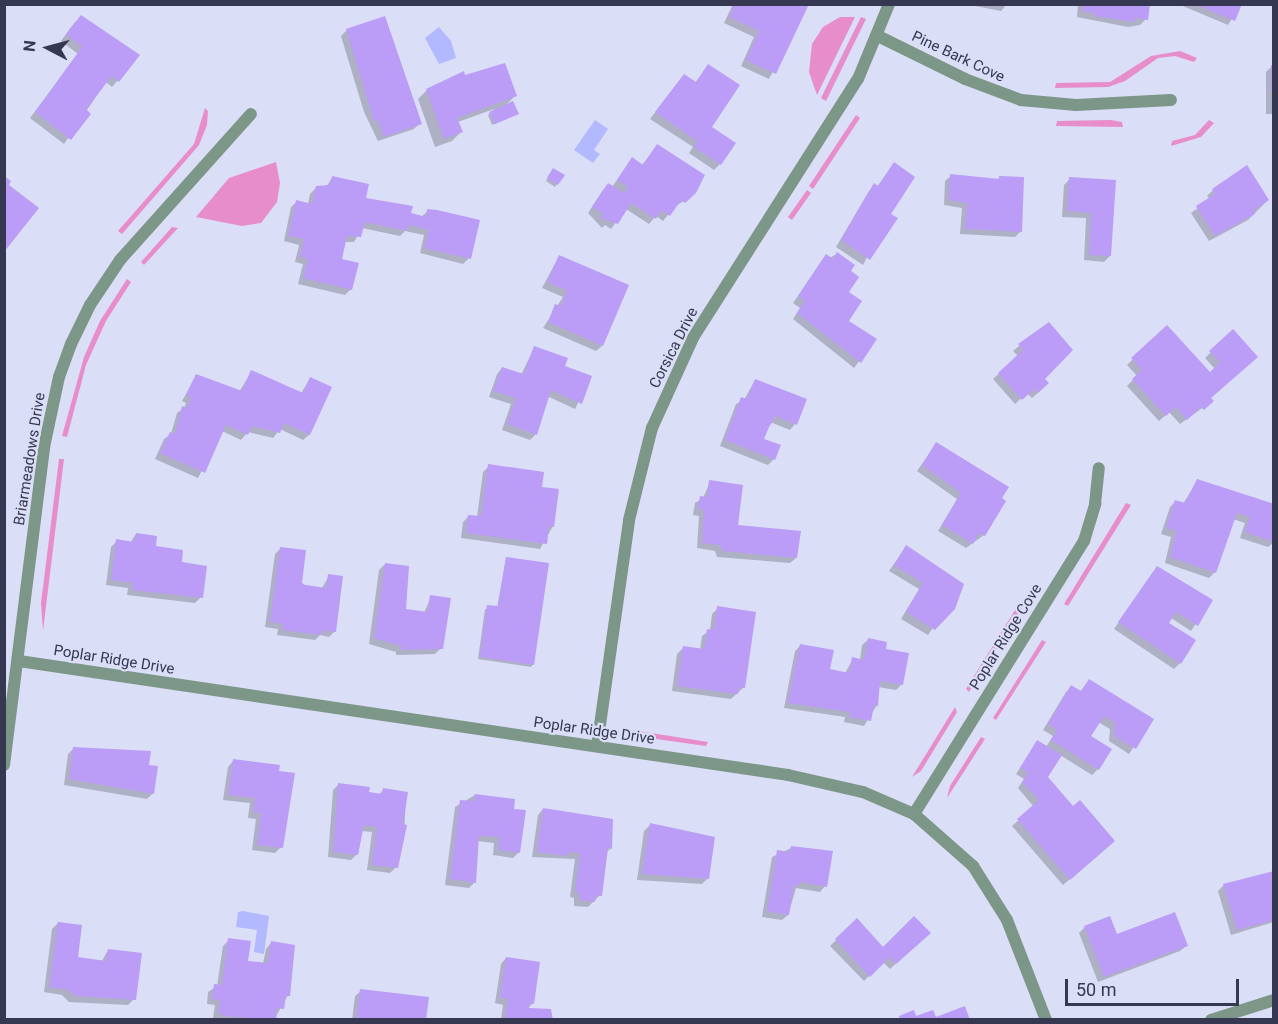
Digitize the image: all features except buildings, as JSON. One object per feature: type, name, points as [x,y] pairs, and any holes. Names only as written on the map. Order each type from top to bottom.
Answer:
[{"type":"street","name":"Corsica Drive","points":[[597,746],[629,520],[652,428],[693,336],[835,118],[878,36],[889,4]]},
{"type":"street","name":"Pine Bark Cove","points":[[878,36],[965,79],[1021,100],[1076,105],[1171,100]]},
{"type":"street","name":"Briarmeadows Drive","points":[[4,765],[50,413],[71,344],[90,304],[120,260],[251,114]]},
{"type":"street","name":"Poplar Ridge Cove","points":[[914,814],[1084,541],[1095,504],[1099,468]]},
{"type":"street","name":"Poplar Ridge Drive","points":[[19,661],[597,746],[824,782],[863,792],[914,814],[973,866],[1007,920],[1046,1020]]},
{"type":"street","points":[[1211,1020],[1274,1000]]},
{"type":"shaded area","points":[[840,17],[855,17],[817,95],[809,72],[812,44],[823,27]]},
{"type":"shaded area","points":[[861,17],[866,19],[826,101],[821,98]]},
{"type":"shaded area","points":[[1180,51],[1197,58],[1194,62],[1175,56],[1158,58],[1125,81],[1108,87],[1055,88],[1056,83],[1110,82],[1151,56]]},
{"type":"shaded area","points":[[205,108],[208,111],[207,125],[199,145],[122,234],[118,231],[194,144]]},
{"type":"shaded area","points":[[856,115],[860,118],[813,189],[809,186]]},
{"type":"shaded area","points":[[1111,120],[1122,122],[1123,127],[1056,126],[1057,121]]},
{"type":"shaded area","points":[[1209,120],[1214,123],[1201,137],[1171,146],[1172,141],[1195,135]]},
{"type":"shaded area","points":[[276,162],[280,183],[277,202],[261,223],[242,226],[196,217],[229,178]]},
{"type":"shaded area","points":[[807,190],[811,193],[792,220],[788,217]]},
{"type":"shaded area","points":[[172,227],[178,228],[144,265],[141,262]]},
{"type":"shaded area","points":[[127,279],[131,282],[106,321],[86,365],[67,437],[62,436],[84,357],[100,321]]},
{"type":"shaded area","points":[[59,459],[64,459],[43,631],[41,603]]},
{"type":"shaded area","points":[[1126,503],[1131,505],[1068,606],[1064,604]]},
{"type":"shaded area","points":[[1020,602],[1024,605],[969,692],[966,689]]},
{"type":"shaded area","points":[[1042,640],[1046,642],[996,720],[993,718]]},
{"type":"shaded area","points":[[955,707],[957,712],[921,771],[912,777]]},
{"type":"shaded area","points":[[632,730],[708,742],[706,746],[649,738]]},
{"type":"shaded area","points":[[981,737],[985,739],[947,798],[950,786]]},
{"type":"water","points":[[439,27],[451,41],[456,58],[439,64],[425,38]]},
{"type":"water","points":[[595,120],[608,129],[594,150],[600,154],[593,163],[574,150]]},
{"type":"water","points":[[238,912],[269,916],[264,954],[254,952],[257,930],[236,927]]}]
